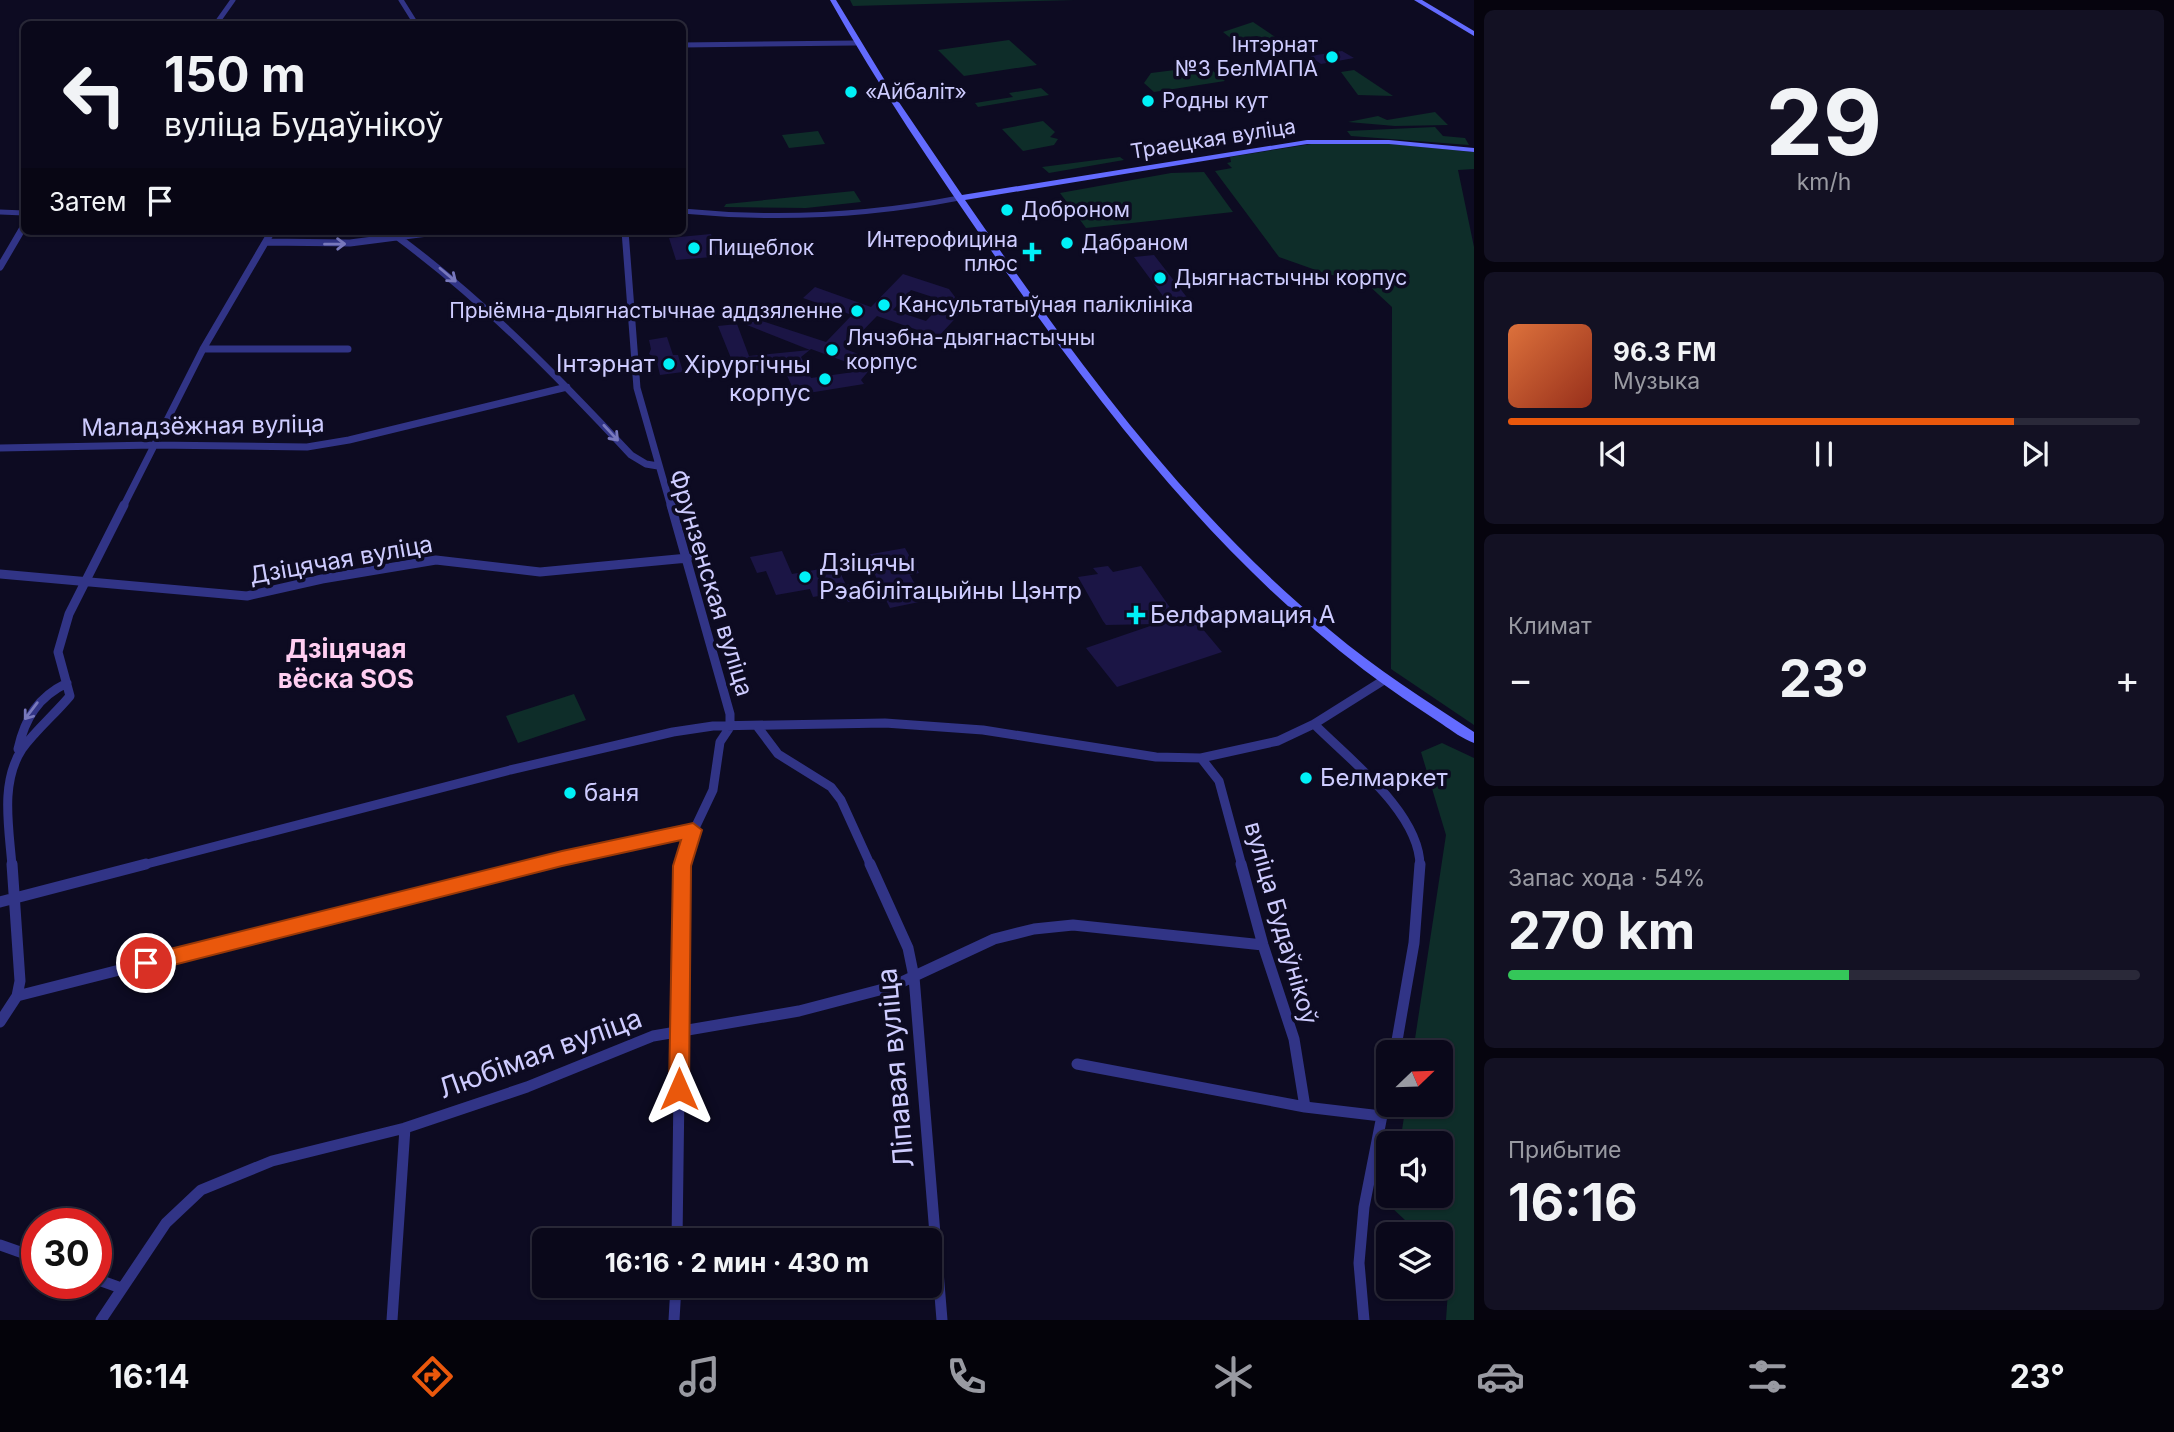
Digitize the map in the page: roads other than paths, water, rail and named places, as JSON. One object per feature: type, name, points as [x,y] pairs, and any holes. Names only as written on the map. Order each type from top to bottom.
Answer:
[{"type":"main road","points":[[833,0],[856,43],[959,198],[1088,381],[1185,498],[1257,575],[1305,619],[1384,680],[1474,738]]},
{"type":"main road","points":[[1417,0],[1474,34]]},
{"type":"street","points":[[218,21],[233,0]]},
{"type":"street","points":[[401,0],[414,21]]},
{"type":"street","points":[[686,45],[856,43]]},
{"type":"street","name":"Траецкая вуліца","points":[[959,198],[1307,142],[1389,142],[1474,150]]},
{"type":"street","points":[[686,211],[788,218],[837,215],[959,198]]},
{"type":"street","points":[[0,212],[21,213]]},
{"type":"street","points":[[0,267],[21,231]]},
{"type":"street","points":[[17,754],[70,696],[58,652],[59,642],[85,581],[203,349],[270,235]]},
{"type":"street","points":[[267,242],[330,244],[391,235]]},
{"type":"street","name":"Фрунзенская вуліца","points":[[399,235],[478,301],[567,387],[631,455],[646,464],[659,466],[728,702],[730,727]]},
{"type":"street","points":[[625,235],[637,388],[659,466]]},
{"type":"street","points":[[203,349],[348,349]]},
{"type":"street","name":"Маладзёжная вуліца","points":[[0,448],[154,445],[296,448],[329,444],[567,387]]},
{"type":"street","name":"Дзіцячая вуліца","points":[[0,574],[247,596],[311,581],[436,560],[540,572],[688,558]]},
{"type":"street","points":[[0,902],[630,740],[693,729],[885,723],[969,728],[1134,755],[1201,758],[1278,741],[1314,724],[1384,680]]},
{"type":"street","points":[[0,1022],[16,996],[20,966],[7,792],[23,723],[30,710],[45,695],[68,683]]},
{"type":"street","points":[[1314,724],[1403,819],[1420,849],[1415,933],[1398,1040]]},
{"type":"street","name":"Ліпавая вуліца","points":[[757,726],[778,754],[831,787],[862,840],[908,947],[914,977],[942,1320]]},
{"type":"street","points":[[677,1228],[682,866],[693,830],[713,790],[720,742],[730,727]]},
{"type":"street","name":"вуліца Будаўнікоў","points":[[1201,758],[1219,781],[1264,945],[1294,1039],[1306,1107]]},
{"type":"street","points":[[16,996],[562,858],[693,830]]},
{"type":"street","name":"Любімая вуліца","points":[[101,1320],[166,1223],[201,1190],[272,1161],[405,1128],[527,1087],[600,1055],[653,1036],[678,1034],[799,1011],[891,987],[994,939],[1047,928],[1073,926],[1264,945]]},
{"type":"street","points":[[1077,1064],[1306,1107],[1376,1115]]},
{"type":"street","points":[[1364,1320],[1359,1263],[1364,1207],[1381,1117]]},
{"type":"street","points":[[391,1320],[405,1128]]},
{"type":"street","points":[[0,1245],[21,1252]]},
{"type":"street","points":[[112,1284],[121,1287]]},
{"type":"street","points":[[674,1320],[675,1298]]},
{"type":"place","name":"Інтэрнат №3 БелМАПА","points":[[1332,57]]},
{"type":"place","name":"«Айбаліт»","points":[[851,92]]},
{"type":"place","name":"Родны кут","points":[[1148,101]]},
{"type":"place","name":"Доброном","points":[[1007,210]]},
{"type":"place","name":"Дабраном","points":[[1067,243]]},
{"type":"place","name":"Пищеблок","points":[[694,248]]},
{"type":"place","name":"Интерофицина плюс","points":[[1032,252]]},
{"type":"place","name":"Дыягнастычны корпус","points":[[1160,278]]},
{"type":"place","name":"Кансультатыўная паліклініка","points":[[884,305]]},
{"type":"place","name":"Прыёмна-дыягнастычнае аддзяленне","points":[[857,311]]},
{"type":"place","name":"Лячэбна-дыягнастычны корпус","points":[[832,350]]},
{"type":"place","name":"Інтэрнат","points":[[669,364]]},
{"type":"place","name":"Хірургічны корпус","points":[[825,379]]},
{"type":"place","name":"Дзіцячы Рэабілітацыйны Цэнтр","points":[[805,577]]},
{"type":"place","name":"Белфармация А","points":[[1136,615]]},
{"type":"place","name":"Белмаркет","points":[[1306,778]]},
{"type":"place","name":"баня","points":[[570,793]]},
{"type":"district","name":"Дзіцячая вёска SOS","points":[[346,664]]}]
